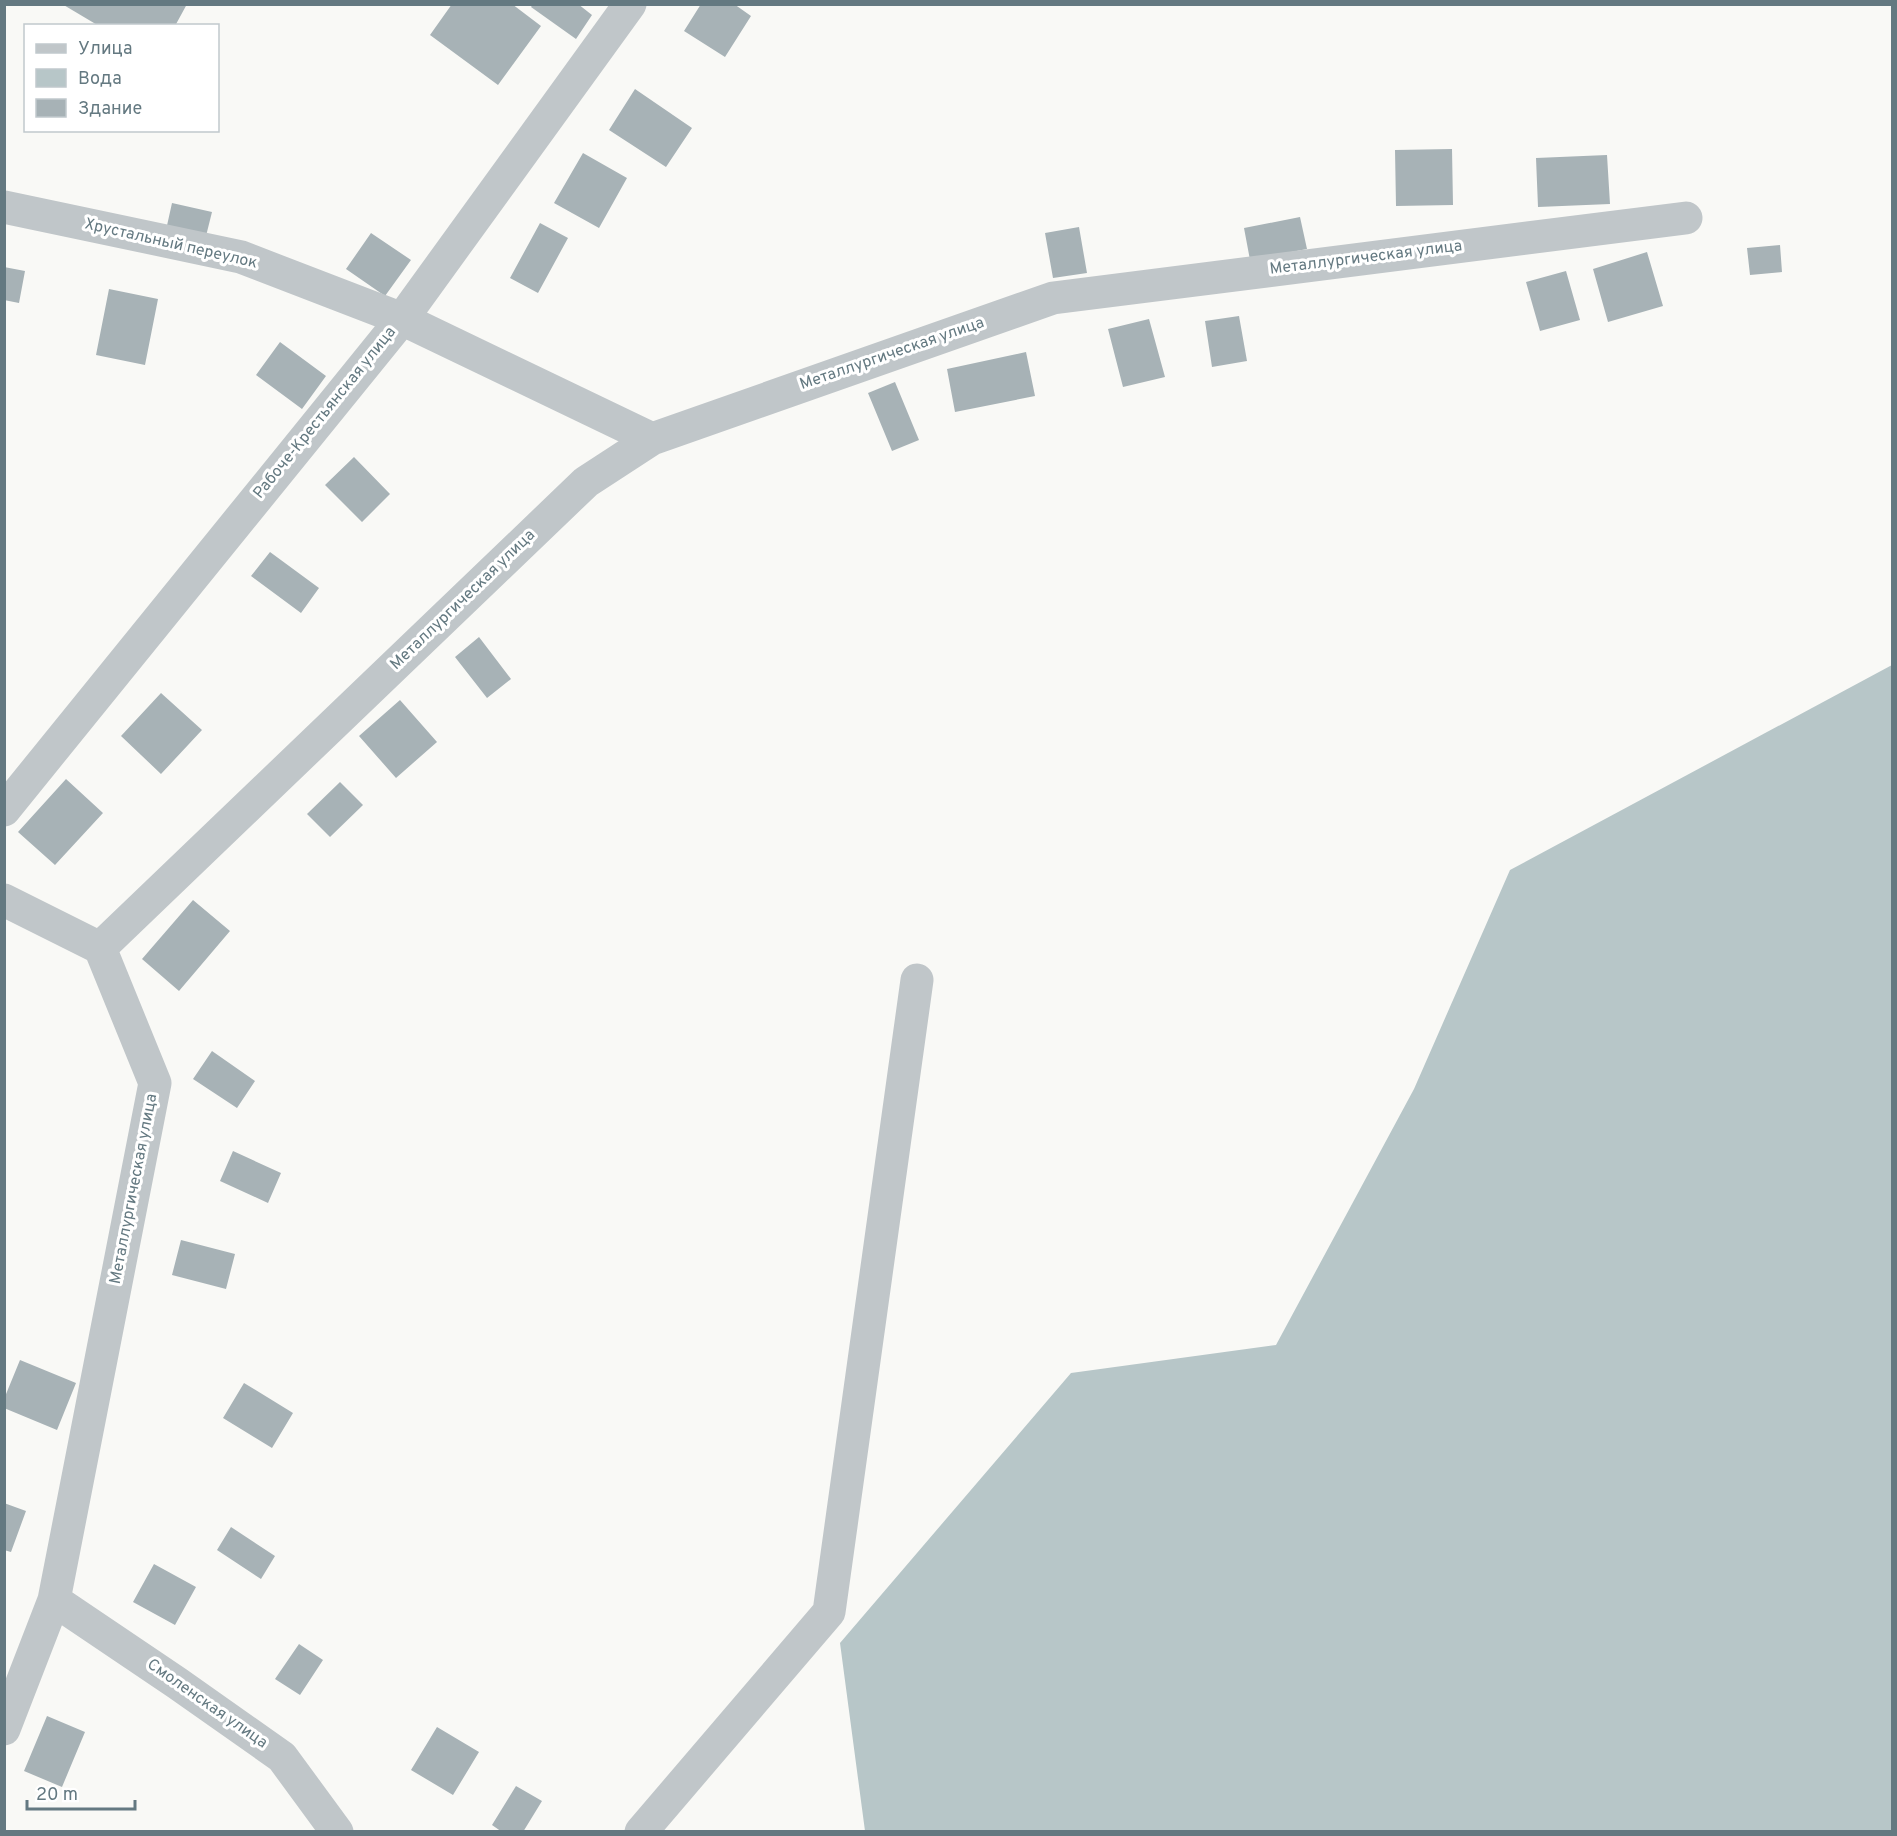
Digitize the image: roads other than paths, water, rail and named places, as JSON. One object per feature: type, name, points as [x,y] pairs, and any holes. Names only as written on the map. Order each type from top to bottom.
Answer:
[{"type":"street","name":"Рабоче-Крестьянская улица","points":[[4,810],[402,319],[630,4]]},
{"type":"street","name":"Хрустальный переулок","points":[[4,207],[241,257],[402,319],[652,439]]},
{"type":"street","name":"Металлургическая улица","points":[[4,1729],[54,1600],[154,1083],[100,948],[586,482],[652,439],[1053,298],[1686,218]]},
{"type":"street","points":[[4,900],[100,948]]},
{"type":"street","points":[[641,1832],[829,1612],[917,980]]},
{"type":"street","name":"Смоленская улица","points":[[54,1600],[282,1756],[337,1832]]},
{"type":"water","points":[[1892,665],[1892,1831],[865,1831],[840,1643],[1071,1373],[1276,1345],[1414,1089],[1510,870]]}]
